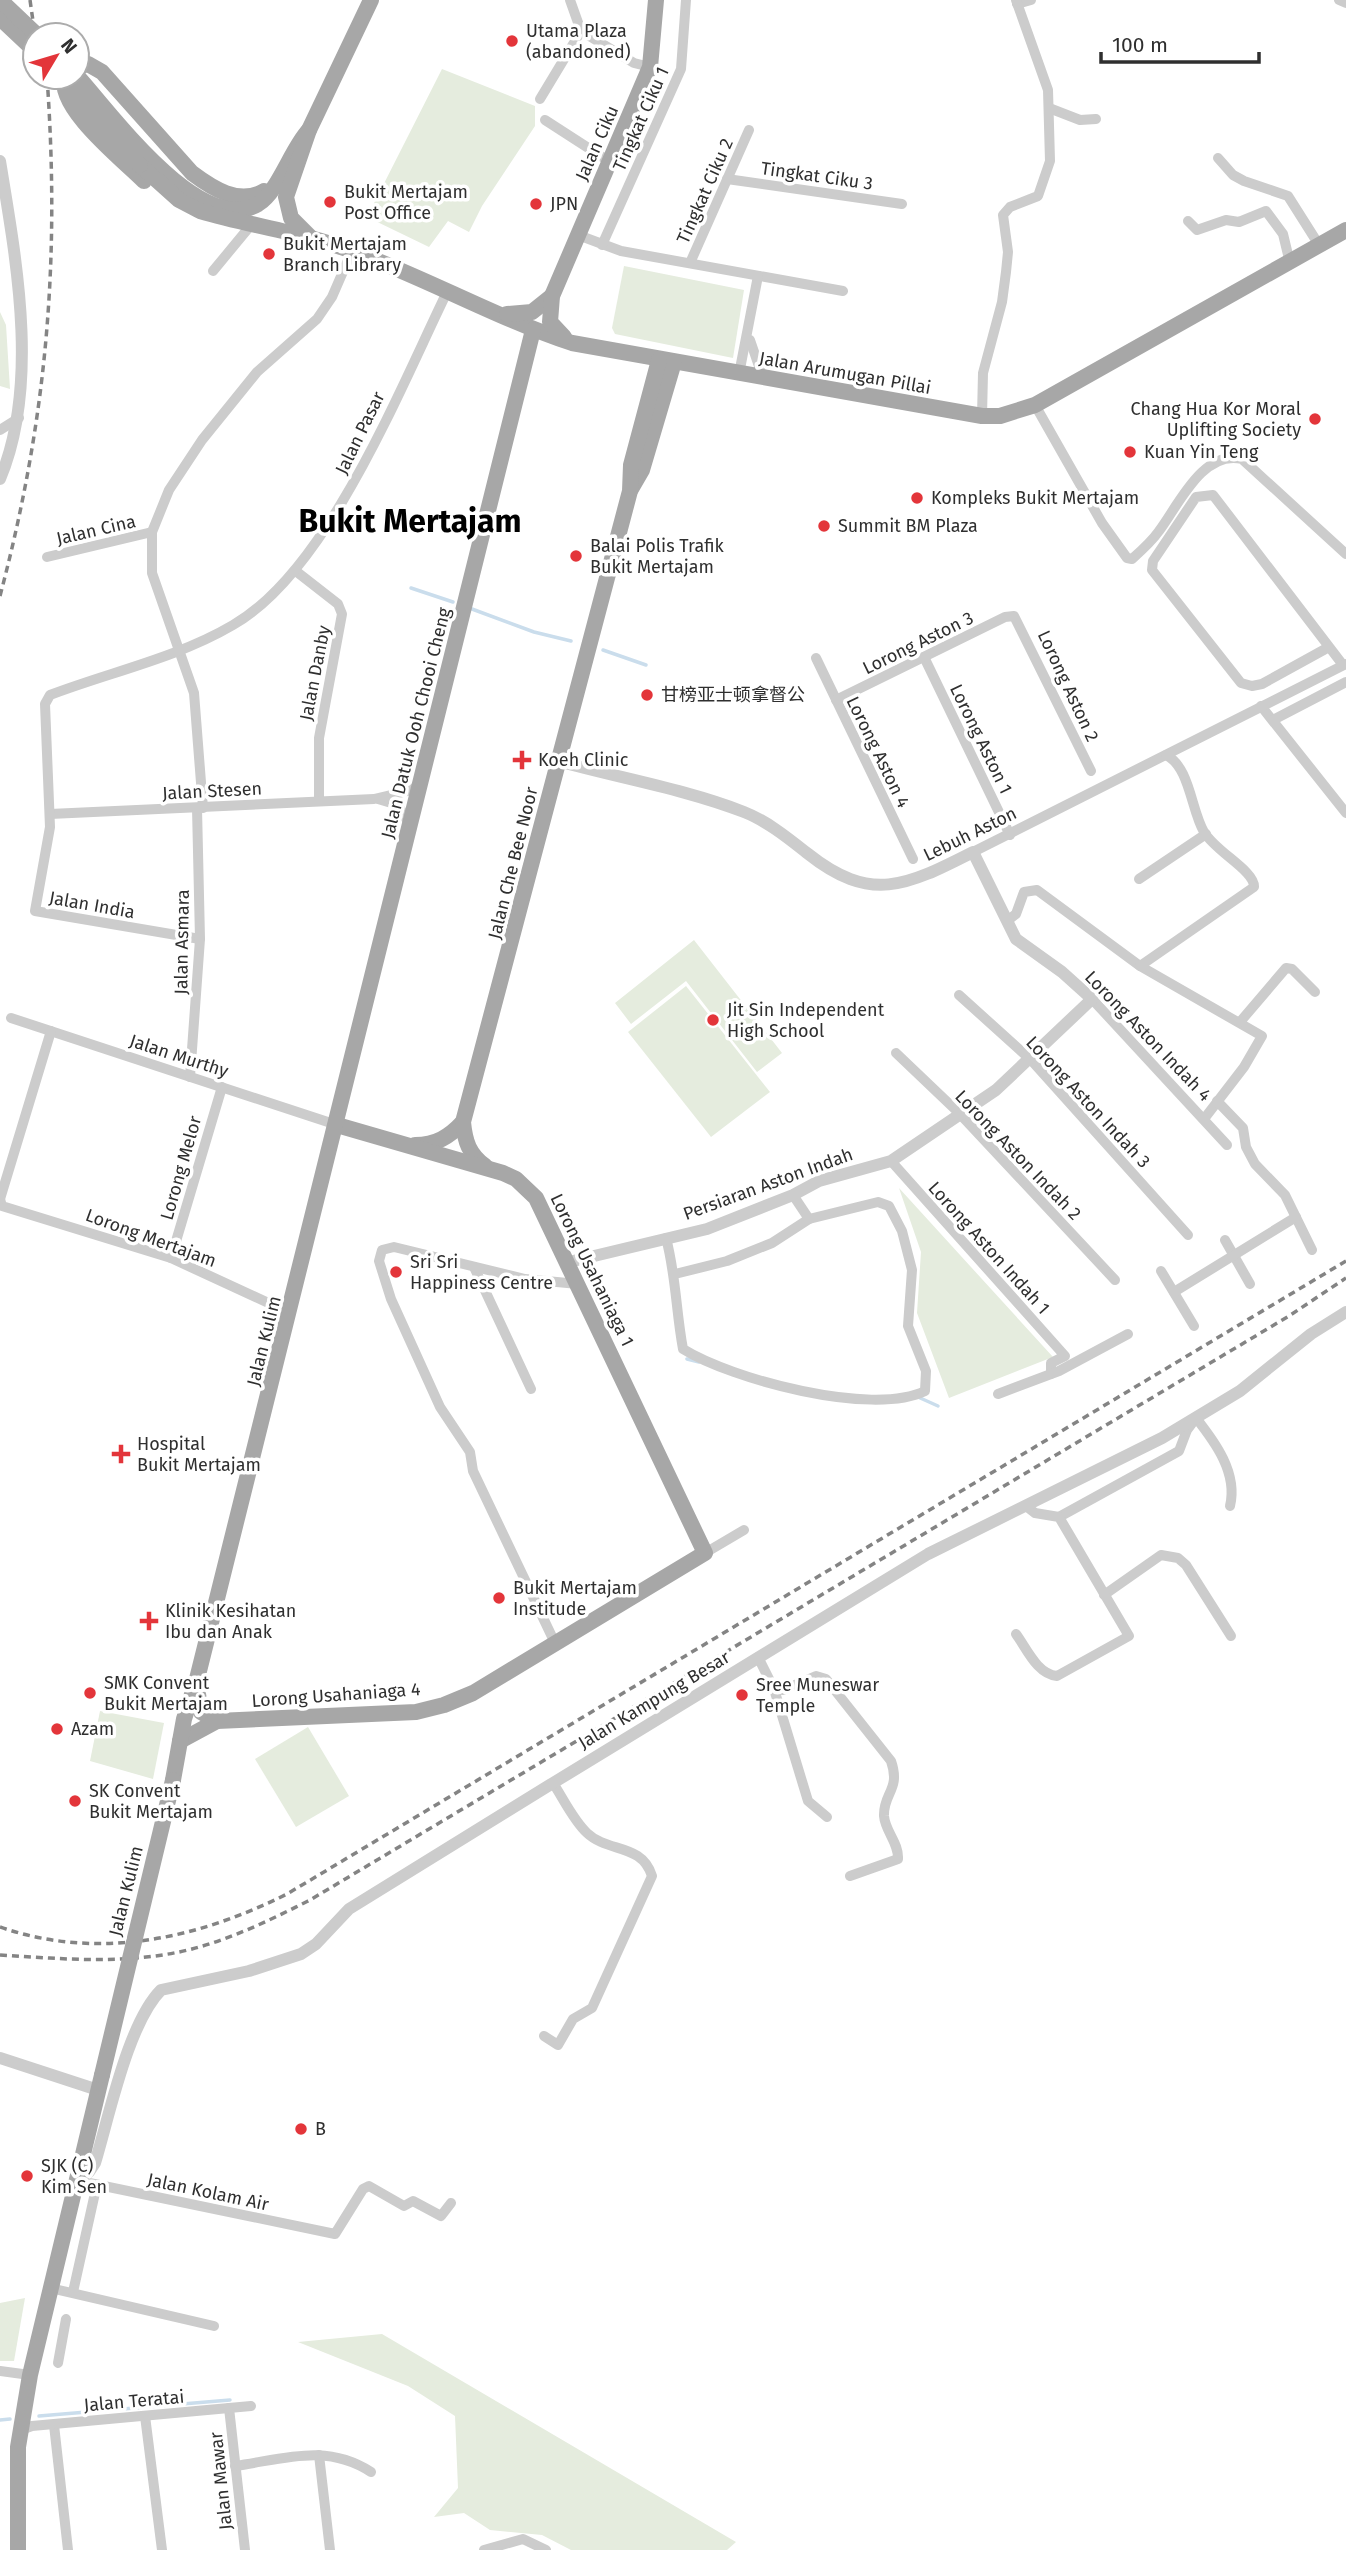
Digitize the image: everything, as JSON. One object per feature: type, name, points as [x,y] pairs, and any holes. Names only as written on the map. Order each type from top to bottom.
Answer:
[{"type":"main road","points":[[0,0],[22,21]]},
{"type":"main road","points":[[312,239],[296,225],[286,205],[288,188],[309,130],[371,0]]},
{"type":"main road","name":"Jalan Ciku","points":[[552,296],[650,67],[656,0]]},
{"type":"main road","points":[[0,18],[21,38]]},
{"type":"main road","points":[[91,66],[102,72],[192,173],[208,185],[235,196],[249,197],[276,183]]},
{"type":"main road","points":[[65,91],[75,112],[170,205],[203,223],[220,227],[251,225]]},
{"type":"main road","points":[[73,91],[159,184],[179,200],[199,204],[235,208],[251,207],[260,203],[276,183],[294,147],[309,130]]},
{"type":"main road","points":[[90,91],[159,169],[199,204],[251,225]]},
{"type":"main road","name":"Jalan Arumugan Pillai","points":[[251,225],[352,251],[448,290],[533,330],[572,343],[982,416],[1000,416],[1035,405],[1346,230]]},
{"type":"main road","points":[[501,314],[532,312],[552,296]]},
{"type":"main road","points":[[552,296],[550,322],[558,333],[572,343]]},
{"type":"main road","name":"Jalan Datuk Ooh Chooi Cheng","points":[[337,1125],[533,330]]},
{"type":"main road","name":"Jalan Che Bee Noor","points":[[463,1122],[630,491],[645,459],[666,361]]},
{"type":"main road","points":[[405,1145],[438,1141],[463,1122],[470,1152],[490,1170]]},
{"type":"main road","name":"Lorong Usahaniaga 1","points":[[337,1125],[516,1179],[536,1198],[569,1262],[705,1553]]},
{"type":"main road","name":"Jalan Kulim","points":[[18,2550],[16,2507],[21,2430],[30,2375],[173,1780],[180,1741],[337,1125]]},
{"type":"main road","name":"Lorong Usahaniaga 4","points":[[218,1721],[416,1712],[444,1705],[472,1693],[705,1553]]},
{"type":"main road","points":[[197,1679],[201,1712],[218,1721]]},
{"type":"main road","points":[[180,1741],[218,1721]]},
{"type":"street","points":[[570,0],[581,32],[634,63],[650,67]]},
{"type":"street","name":"Tingkat Ciku 1","points":[[602,245],[681,69],[687,0]]},
{"type":"street","points":[[982,416],[984,373],[1002,302],[1006,272],[1003,215],[1010,207],[1034,199],[1041,192],[1050,161],[1049,108],[1041,66],[1017,2],[1031,0]]},
{"type":"street","points":[[1339,0],[1346,3]]},
{"type":"street","points":[[540,99],[581,32]]},
{"type":"street","points":[[1049,108],[1080,120],[1096,118]]},
{"type":"street","points":[[545,120],[610,162]]},
{"type":"street","name":"Tingkat Ciku 2","points":[[690,263],[749,131]]},
{"type":"street","points":[[1218,158],[1244,181],[1288,196],[1319,245]]},
{"type":"street","points":[[0,161],[20,333],[19,418],[0,479]]},
{"type":"street","name":"Tingkat Ciku 3","points":[[727,179],[902,204]]},
{"type":"street","points":[[1188,221],[1197,230],[1226,220],[1239,222],[1266,211],[1278,224],[1290,263]]},
{"type":"street","points":[[213,271],[251,225]]},
{"type":"street","points":[[578,235],[602,245],[843,291]]},
{"type":"street","points":[[152,533],[169,490],[202,440],[257,372],[317,319],[332,297],[352,251]]},
{"type":"street","points":[[740,374],[758,276]]},
{"type":"street","name":"Jalan Pasar","points":[[50,814],[45,715],[50,695],[181,649],[233,626],[297,572],[345,498],[448,290]]},
{"type":"street","points":[[749,336],[763,379]]},
{"type":"street","points":[[1035,405],[1102,523],[1127,558],[1132,559],[1158,534],[1188,488],[1205,471],[1224,457],[1233,456],[1242,458],[1346,554]]},
{"type":"street","points":[[0,430],[19,418]]},
{"type":"street","points":[[1329,648],[1262,684],[1252,686],[1241,683],[1152,570],[1153,561],[1196,497],[1213,495],[1344,664]]},
{"type":"street","name":"Jalan Cina","points":[[47,557],[152,533]]},
{"type":"street","name":"Jalan Asmara","points":[[152,533],[152,573],[181,649],[194,693],[200,808],[200,939],[190,1077]]},
{"type":"street","name":"Jalan Danby","points":[[297,572],[338,604],[342,614],[319,738],[319,801]]},
{"type":"street","name":"Lorong Aston 3","points":[[836,700],[1005,617],[1014,616]]},
{"type":"street","name":"Lorong Aston 2","points":[[1014,616],[1091,771]]},
{"type":"street","name":"Lorong Aston 1","points":[[924,657],[1010,835]]},
{"type":"street","name":"Lorong Aston 4","points":[[816,658],[913,859]]},
{"type":"street","name":"Lebuh Aston","points":[[558,761],[746,813],[788,838],[831,872],[860,884],[889,885],[925,876],[1010,835],[1344,664]]},
{"type":"street","points":[[1273,720],[1346,682]]},
{"type":"street","points":[[1261,706],[1346,813]]},
{"type":"street","points":[[1140,966],[1254,887],[1249,873],[1221,854],[1206,834],[1179,769],[1166,755]]},
{"type":"street","name":"Jalan Stesen","points":[[50,814],[374,799],[412,790],[421,782]]},
{"type":"street","name":"Jalan Stesen","points":[[374,799],[391,802],[403,810],[410,830]]},
{"type":"street","name":"Jalan India","points":[[50,814],[35,911],[200,939]]},
{"type":"street","points":[[1139,879],[1206,834]]},
{"type":"street","name":"Lorong Aston Indah 4","points":[[973,852],[1016,939],[1062,972],[1092,999],[1227,1145]]},
{"type":"street","points":[[1007,921],[1016,914],[1024,892],[1037,890],[1140,966],[1214,1011],[1240,1022],[1262,1036],[1244,1067],[1204,1119]]},
{"type":"street","points":[[1240,1022],[1286,968],[1292,969],[1315,992]]},
{"type":"street","name":"Lorong Aston Indah 3","points":[[959,995],[1031,1060],[1188,1235]]},
{"type":"street","name":"Persiaran Aston Indah","points":[[569,1262],[707,1229],[839,1174],[891,1161],[960,1114],[1031,1060],[1092,999]]},
{"type":"street","name":"Jalan Murthy","points":[[11,1018],[337,1125]]},
{"type":"street","points":[[0,1199],[51,1031]]},
{"type":"street","name":"Lorong Aston Indah 2","points":[[896,1054],[960,1114],[1115,1280]]},
{"type":"street","name":"Lorong Melor","points":[[171,1258],[222,1087]]},
{"type":"street","points":[[1217,1101],[1243,1128],[1246,1147],[1255,1164],[1280,1187],[1312,1250]]},
{"type":"street","name":"Lorong Aston Indah 1","points":[[891,1161],[1065,1356],[1051,1363],[1051,1374]]},
{"type":"street","points":[[793,1195],[809,1219]]},
{"type":"street","name":"Lorong Mertajam","points":[[0,1199],[2,1206],[171,1258],[291,1313]]},
{"type":"street","points":[[666,1238],[675,1274],[676,1314],[683,1349],[701,1360],[820,1396],[892,1400],[925,1391],[926,1371],[908,1326],[912,1270],[902,1231],[889,1206],[878,1202],[809,1219],[772,1243],[727,1261],[675,1274]]},
{"type":"street","points":[[1174,1292],[1296,1217]]},
{"type":"street","points":[[1225,1240],[1250,1284]]},
{"type":"street","points":[[555,1643],[473,1471],[470,1452],[440,1407],[391,1298],[379,1261],[382,1250],[394,1247],[525,1279],[579,1284]]},
{"type":"street","points":[[474,1266],[531,1389]]},
{"type":"street","points":[[1161,1271],[1194,1326]]},
{"type":"street","name":"Jalan Kampung Besar","points":[[75,2180],[89,2172],[95,2163],[121,2074],[140,2025],[161,1990],[249,1971],[301,1954],[316,1944],[349,1909],[758,1657],[928,1554],[1162,1438],[1240,1391],[1311,1334],[1346,1312]]},
{"type":"street","points":[[998,1394],[1051,1374],[1128,1334]]},
{"type":"street","points":[[1026,1506],[1034,1513],[1059,1517],[1179,1451],[1195,1418],[1223,1457],[1232,1497],[1230,1506]]},
{"type":"street","points":[[1016,1634],[1041,1669],[1049,1675],[1057,1676],[1129,1636],[1059,1517]]},
{"type":"street","name":"Lorong Usahaniaga 4","points":[[705,1553],[744,1530]]},
{"type":"street","points":[[1104,1595],[1161,1555],[1178,1559],[1186,1564],[1231,1636]]},
{"type":"street","points":[[758,1657],[774,1689],[808,1801],[827,1817]]},
{"type":"street","points":[[774,1689],[783,1690],[816,1676],[826,1679],[891,1761],[895,1772],[894,1790],[886,1801],[884,1819],[898,1858],[850,1876]]},
{"type":"street","points":[[544,2036],[558,2045],[573,2019],[592,2008],[652,1876],[649,1865],[639,1855],[587,1833],[553,1783]]},
{"type":"street","points":[[0,2058],[100,2082]]},
{"type":"street","name":"Jalan Kolam Air","points":[[75,2180],[335,2234],[363,2189],[369,2186],[404,2206],[413,2201],[441,2216],[452,2203]]},
{"type":"street","points":[[74,2292],[97,2185]]},
{"type":"street","points":[[50,2288],[214,2326]]},
{"type":"street","points":[[58,2363],[66,2319]]},
{"type":"street","points":[[39,2337],[62,2341]]},
{"type":"street","points":[[0,2371],[30,2375]]},
{"type":"street","name":"Jalan Teratai","points":[[21,2430],[251,2406]]},
{"type":"street","name":"Jalan Mawar","points":[[229,2408],[245,2550]]},
{"type":"street","points":[[145,2416],[162,2550]]},
{"type":"street","points":[[54,2425],[68,2550]]},
{"type":"street","points":[[235,2466],[319,2455],[352,2460],[371,2472]]},
{"type":"street","points":[[319,2455],[330,2550]]},
{"type":"street","points":[[484,2550],[523,2539],[546,2550]]},
{"type":"shaded area","points":[[442,69],[535,106],[535,126],[482,206],[469,232],[448,221],[429,247],[367,217]]},
{"type":"shaded area","points":[[624,266],[744,290],[733,358],[615,334],[612,328]]},
{"type":"shaded area","points":[[0,312],[6,325],[10,389],[0,386]]},
{"type":"shaded area","points":[[694,940],[782,1053],[757,1072],[686,981],[631,1024],[615,1003]]},
{"type":"shaded area","points":[[686,986],[770,1092],[711,1137],[628,1032]]},
{"type":"shaded area","points":[[899,1188],[1053,1357],[949,1398],[917,1313],[921,1252]]},
{"type":"shaded area","points":[[100,1711],[164,1723],[153,1779],[90,1761]]},
{"type":"shaded area","points":[[308,1727],[349,1796],[296,1827],[255,1759]]},
{"type":"shaded area","points":[[25,2298],[14,2361],[0,2361],[0,2303]]},
{"type":"shaded area","points":[[382,2334],[736,2542],[727,2550],[571,2550],[542,2535],[490,2530],[464,2513],[434,2517],[458,2488],[455,2416],[408,2386],[298,2342]]},
{"type":"waterway","points":[[411,588],[453,602]]},
{"type":"waterway","points":[[472,609],[534,632],[571,641]]},
{"type":"waterway","points":[[603,650],[646,665]]},
{"type":"waterway","points":[[687,1359],[699,1362]]},
{"type":"waterway","points":[[918,1397],[938,1406]]},
{"type":"waterway","points":[[39,2416],[230,2400]]},
{"type":"waterway","points":[[0,2420],[10,2419]]},
{"type":"railway","points":[[30,0],[33,21]]},
{"type":"railway","points":[[0,596],[29,466],[46,339],[52,211],[48,91]]},
{"type":"railway","points":[[0,1927],[74,1943],[146,1940],[218,1923],[287,1894],[1346,1261]]},
{"type":"railway","points":[[0,1955],[120,1959],[168,1954],[223,1939],[310,1900],[1289,1316],[1346,1278]]},
{"type":"place","name":"Utama Plaza (abandoned)","points":[[512,41]]},
{"type":"place","name":"Bukit Mertajam Post Office","points":[[330,202]]},
{"type":"place","name":"JPN","points":[[536,204]]},
{"type":"place","name":"Bukit Mertajam Branch Library","points":[[269,254]]},
{"type":"place","name":"Chang Hua Kor Moral Uplifting Society","points":[[1315,419]]},
{"type":"place","name":"Kuan Yin Teng","points":[[1130,452]]},
{"type":"place","name":"Kompleks Bukit Mertajam","points":[[917,498]]},
{"type":"place","name":"Summit BM Plaza","points":[[824,526]]},
{"type":"place","name":"Balai Polis Trafik Bukit Mertajam","points":[[576,556]]},
{"type":"place","name":"甘榜亚士顿拿督公","points":[[647,695]]},
{"type":"place","name":"Koeh Clinic","points":[[522,760]]},
{"type":"place","name":"Jit Sin Independent High School","points":[[713,1020]]},
{"type":"place","name":"Sri Sri Happiness Centre","points":[[396,1272]]},
{"type":"place","name":"Hospital Bukit Mertajam","points":[[121,1454]]},
{"type":"place","name":"Bukit Mertajam Institude","points":[[499,1598]]},
{"type":"place","name":"Klinik Kesihatan Ibu dan Anak","points":[[149,1621]]},
{"type":"place","name":"SMK Convent Bukit Mertajam","points":[[90,1693]]},
{"type":"place","name":"Sree Muneswar Temple","points":[[742,1695]]},
{"type":"place","name":"Azam","points":[[57,1729]]},
{"type":"place","name":"SK Convent Bukit Mertajam","points":[[75,1801]]},
{"type":"place","name":"B","points":[[301,2129]]},
{"type":"place","name":"SJK (C) Kim Sen","points":[[27,2176]]},
{"type":"district","name":"Bukit Mertajam","points":[[410,521]]}]
